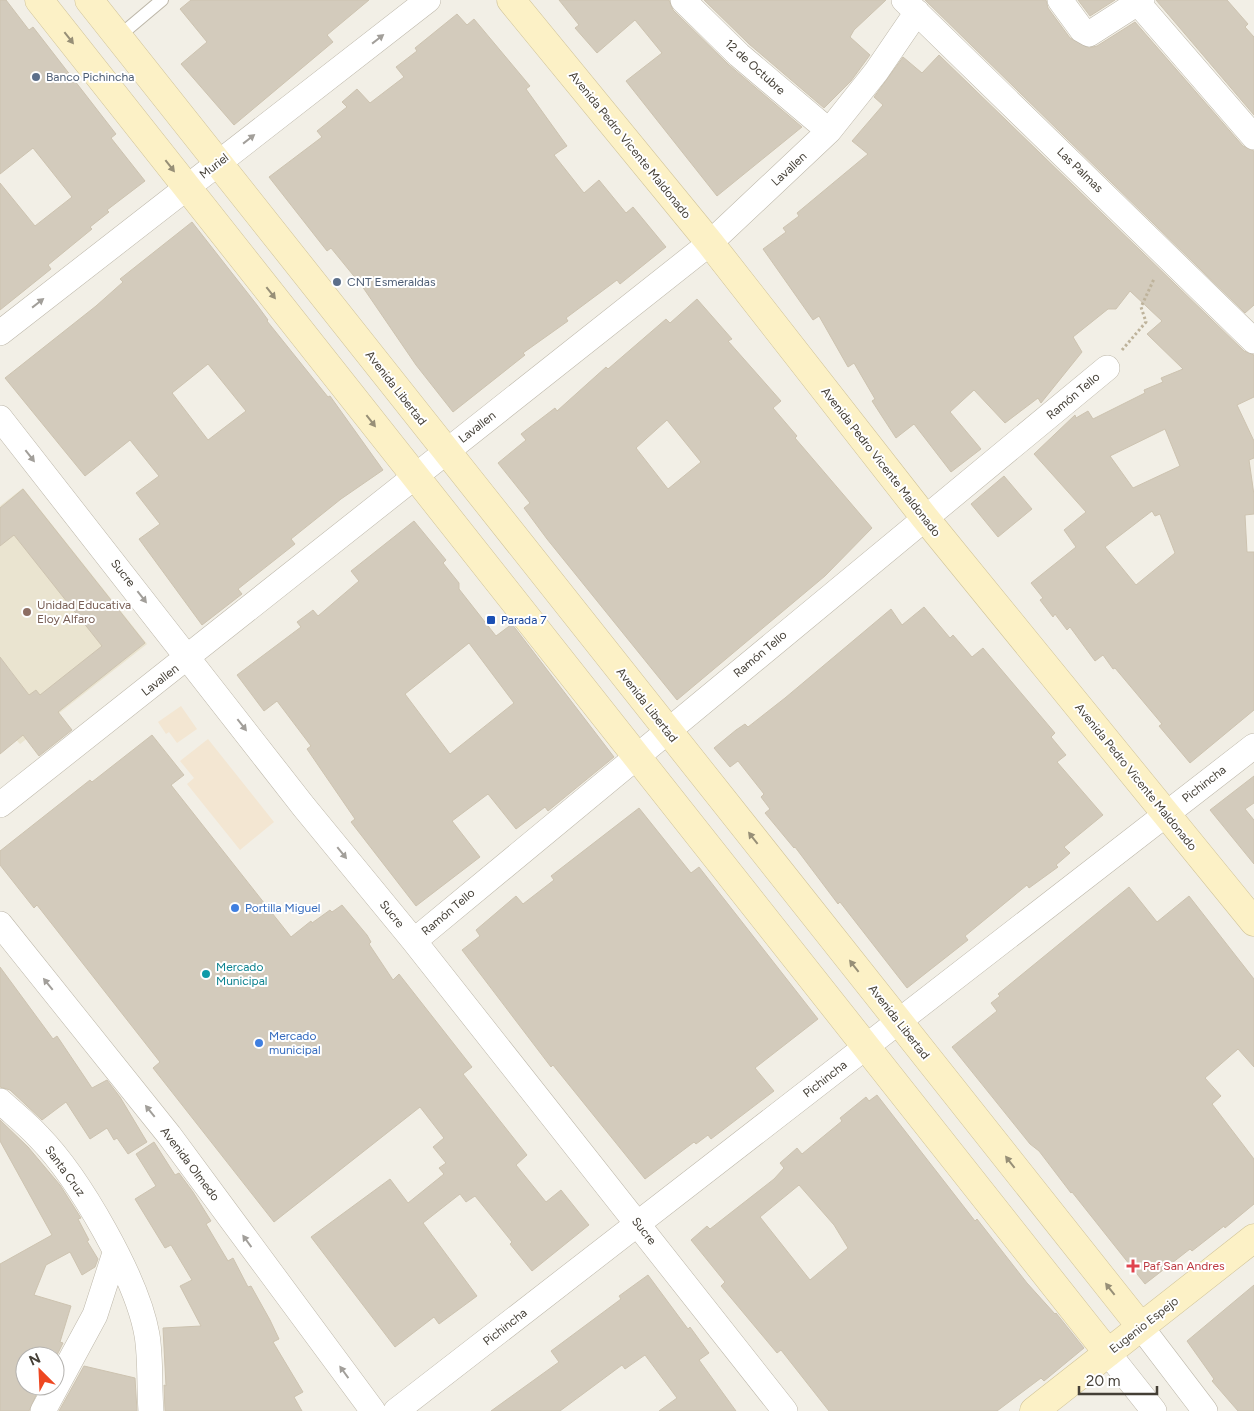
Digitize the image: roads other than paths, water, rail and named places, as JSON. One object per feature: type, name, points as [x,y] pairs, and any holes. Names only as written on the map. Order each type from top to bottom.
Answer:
[{"type":"street","points":[[39,0],[1154,1411]]},
{"type":"street","name":"Avenida Libertad","points":[[89,0],[1141,1327],[1205,1411]]},
{"type":"street","name":"Muriel","points":[[0,333],[428,0]]},
{"type":"street","name":"Avenida Pedro Vicente Maldonado","points":[[511,0],[710,243],[925,518],[1254,922]]},
{"type":"street","name":"12 de Octubre","points":[[683,0],[739,55],[829,131]]},
{"type":"street","points":[[1060,0],[1082,30],[1089,34],[1140,2],[1254,137]]},
{"type":"street","name":"Lavallen","points":[[0,804],[189,657],[710,243],[829,131],[876,72],[911,6]]},
{"type":"street","name":"Las Palmas","points":[[911,6],[1166,254],[1249,326]]},
{"type":"street","name":"Ramón Tello","points":[[414,941],[1107,368]]},
{"type":"street","name":"Sucre","points":[[0,418],[189,657],[304,807],[414,941],[785,1411]]},
{"type":"street","name":"Pichincha","points":[[396,1411],[1254,746]]},
{"type":"street","name":"Avenida Olmedo","points":[[0,924],[169,1135],[372,1411]]},
{"type":"street","name":"Santa Cruz","points":[[0,1101],[40,1138],[64,1169],[96,1215],[116,1253],[140,1310],[147,1336],[151,1411]]},
{"type":"street","name":"Eugenio Espejo","points":[[1034,1411],[1254,1238]]},
{"type":"street","points":[[43,1411],[94,1315],[116,1253]]},
{"type":"lane","points":[[118,37],[162,0]]},
{"type":"place","name":"Banco Pichincha","points":[[36,77]]},
{"type":"place","name":"CNT Esmeraldas","points":[[337,282]]},
{"type":"place","name":"Unidad Educativa Eloy Alfaro","points":[[27,612]]},
{"type":"place","name":"Parada 7","points":[[491,620]]},
{"type":"place","name":"Portilla Miguel","points":[[235,908]]},
{"type":"place","name":"Mercado Municipal","points":[[206,974]]},
{"type":"place","name":"Mercado municipal","points":[[259,1043]]},
{"type":"place","name":"Paf San Andres","points":[[1133,1266]]}]
